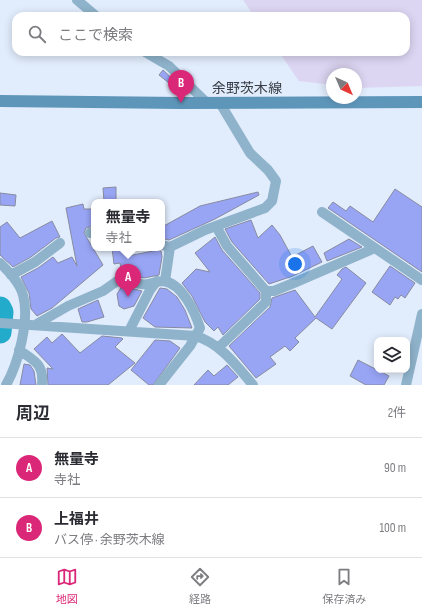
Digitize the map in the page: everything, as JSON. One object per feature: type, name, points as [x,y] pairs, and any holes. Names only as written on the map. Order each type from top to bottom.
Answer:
[{"type":"main road","name":"余野茨木線","points":[[0,101],[208,103],[422,102]]},
{"type":"street","points":[[77,0],[91,12]]},
{"type":"street","points":[[152,56],[169,66],[208,103]]},
{"type":"street","points":[[129,331],[150,290],[161,281],[166,246],[265,208],[272,201],[276,189],[276,181],[268,170],[250,153],[220,103]]},
{"type":"street","points":[[322,212],[422,280]]},
{"type":"street","points":[[216,226],[227,246],[266,291],[266,302],[219,347]]},
{"type":"street","points":[[11,275],[35,262],[60,242]]},
{"type":"street","points":[[266,291],[274,291],[375,248]]},
{"type":"street","points":[[1,263],[17,283],[23,295],[24,324],[18,360],[6,385]]},
{"type":"street","points":[[36,325],[68,306],[103,291],[120,279],[142,284],[161,281],[176,287],[194,310],[200,328],[190,346],[159,385]]},
{"type":"street","points":[[406,385],[422,314]]},
{"type":"street","points":[[0,323],[196,336],[209,340],[219,347],[253,385]]},
{"type":"street","points":[[19,350],[38,364],[42,370],[42,385]]},
{"type":"shaded area","points":[[243,0],[422,0],[422,86],[362,88],[362,68],[326,68],[326,84],[299,81],[282,56],[410,56],[410,12],[251,12]]},
{"type":"building","points":[[163,70],[177,83],[174,87],[159,75]]},
{"type":"building","points":[[116,187],[116,199],[104,199],[103,188]]},
{"type":"building","points":[[395,189],[422,207],[422,272],[328,208],[333,202],[346,211],[350,206],[373,222]]},
{"type":"building","points":[[258,192],[259,195],[215,219],[169,240],[165,239],[165,225],[200,206]]},
{"type":"building","points":[[0,193],[16,195],[15,206],[0,205]]},
{"type":"building","points":[[83,204],[84,209],[91,209],[91,227],[86,228],[84,233],[91,245],[91,251],[95,251],[103,265],[52,308],[37,316],[31,309],[29,293],[21,277],[38,268],[53,257],[58,263],[72,257],[77,266],[66,208]]},
{"type":"building","points":[[251,220],[258,238],[272,225],[280,235],[292,257],[313,246],[322,262],[293,276],[269,284],[232,242],[225,229]]},
{"type":"building","points":[[52,221],[60,237],[56,238],[31,257],[13,267],[0,255],[0,227],[7,222],[20,238]]},
{"type":"building","points":[[215,237],[222,250],[260,293],[260,299],[223,335],[218,327],[214,331],[205,322],[192,296],[182,283],[196,269],[210,272],[195,253]]},
{"type":"building","points":[[349,239],[362,247],[327,261],[324,253]]},
{"type":"building","points":[[112,251],[127,251],[128,256],[161,251],[162,257],[159,275],[144,278],[122,273],[120,263],[114,264]]},
{"type":"building","points":[[390,266],[415,283],[405,298],[401,295],[398,299],[395,297],[390,305],[372,292]]},
{"type":"building","points":[[346,267],[366,283],[332,329],[316,318],[295,338],[299,342],[290,351],[285,346],[270,357],[276,364],[256,378],[229,346],[270,307],[272,298],[295,290],[315,317],[342,279],[337,275]]},
{"type":"building","points":[[122,286],[142,291],[134,306],[124,309],[119,306],[117,294]]},
{"type":"building","points":[[160,288],[167,289],[177,297],[185,310],[192,328],[155,327],[143,318]]},
{"type":"building","points":[[98,300],[104,317],[82,322],[78,309]]},
{"type":"building","points":[[62,334],[80,353],[102,336],[122,338],[123,339],[115,347],[135,363],[108,385],[48,385],[47,368],[53,369],[34,349],[47,337],[52,343]]},
{"type":"building","points":[[155,340],[170,341],[180,348],[153,385],[149,385],[131,370]]},
{"type":"building","points":[[358,360],[374,368],[374,373],[383,373],[389,376],[384,385],[366,385],[350,376]]},
{"type":"building","points":[[24,364],[30,365],[34,371],[36,385],[20,385]]},
{"type":"building","points":[[227,365],[238,377],[228,385],[194,385],[208,370],[214,376]]},
{"type":"waterway","points":[[0,308],[2,312],[0,332]]},
{"type":"place","name":"上福井","points":[[181,103]]},
{"type":"place","name":"無量寺","points":[[128,297]]}]
